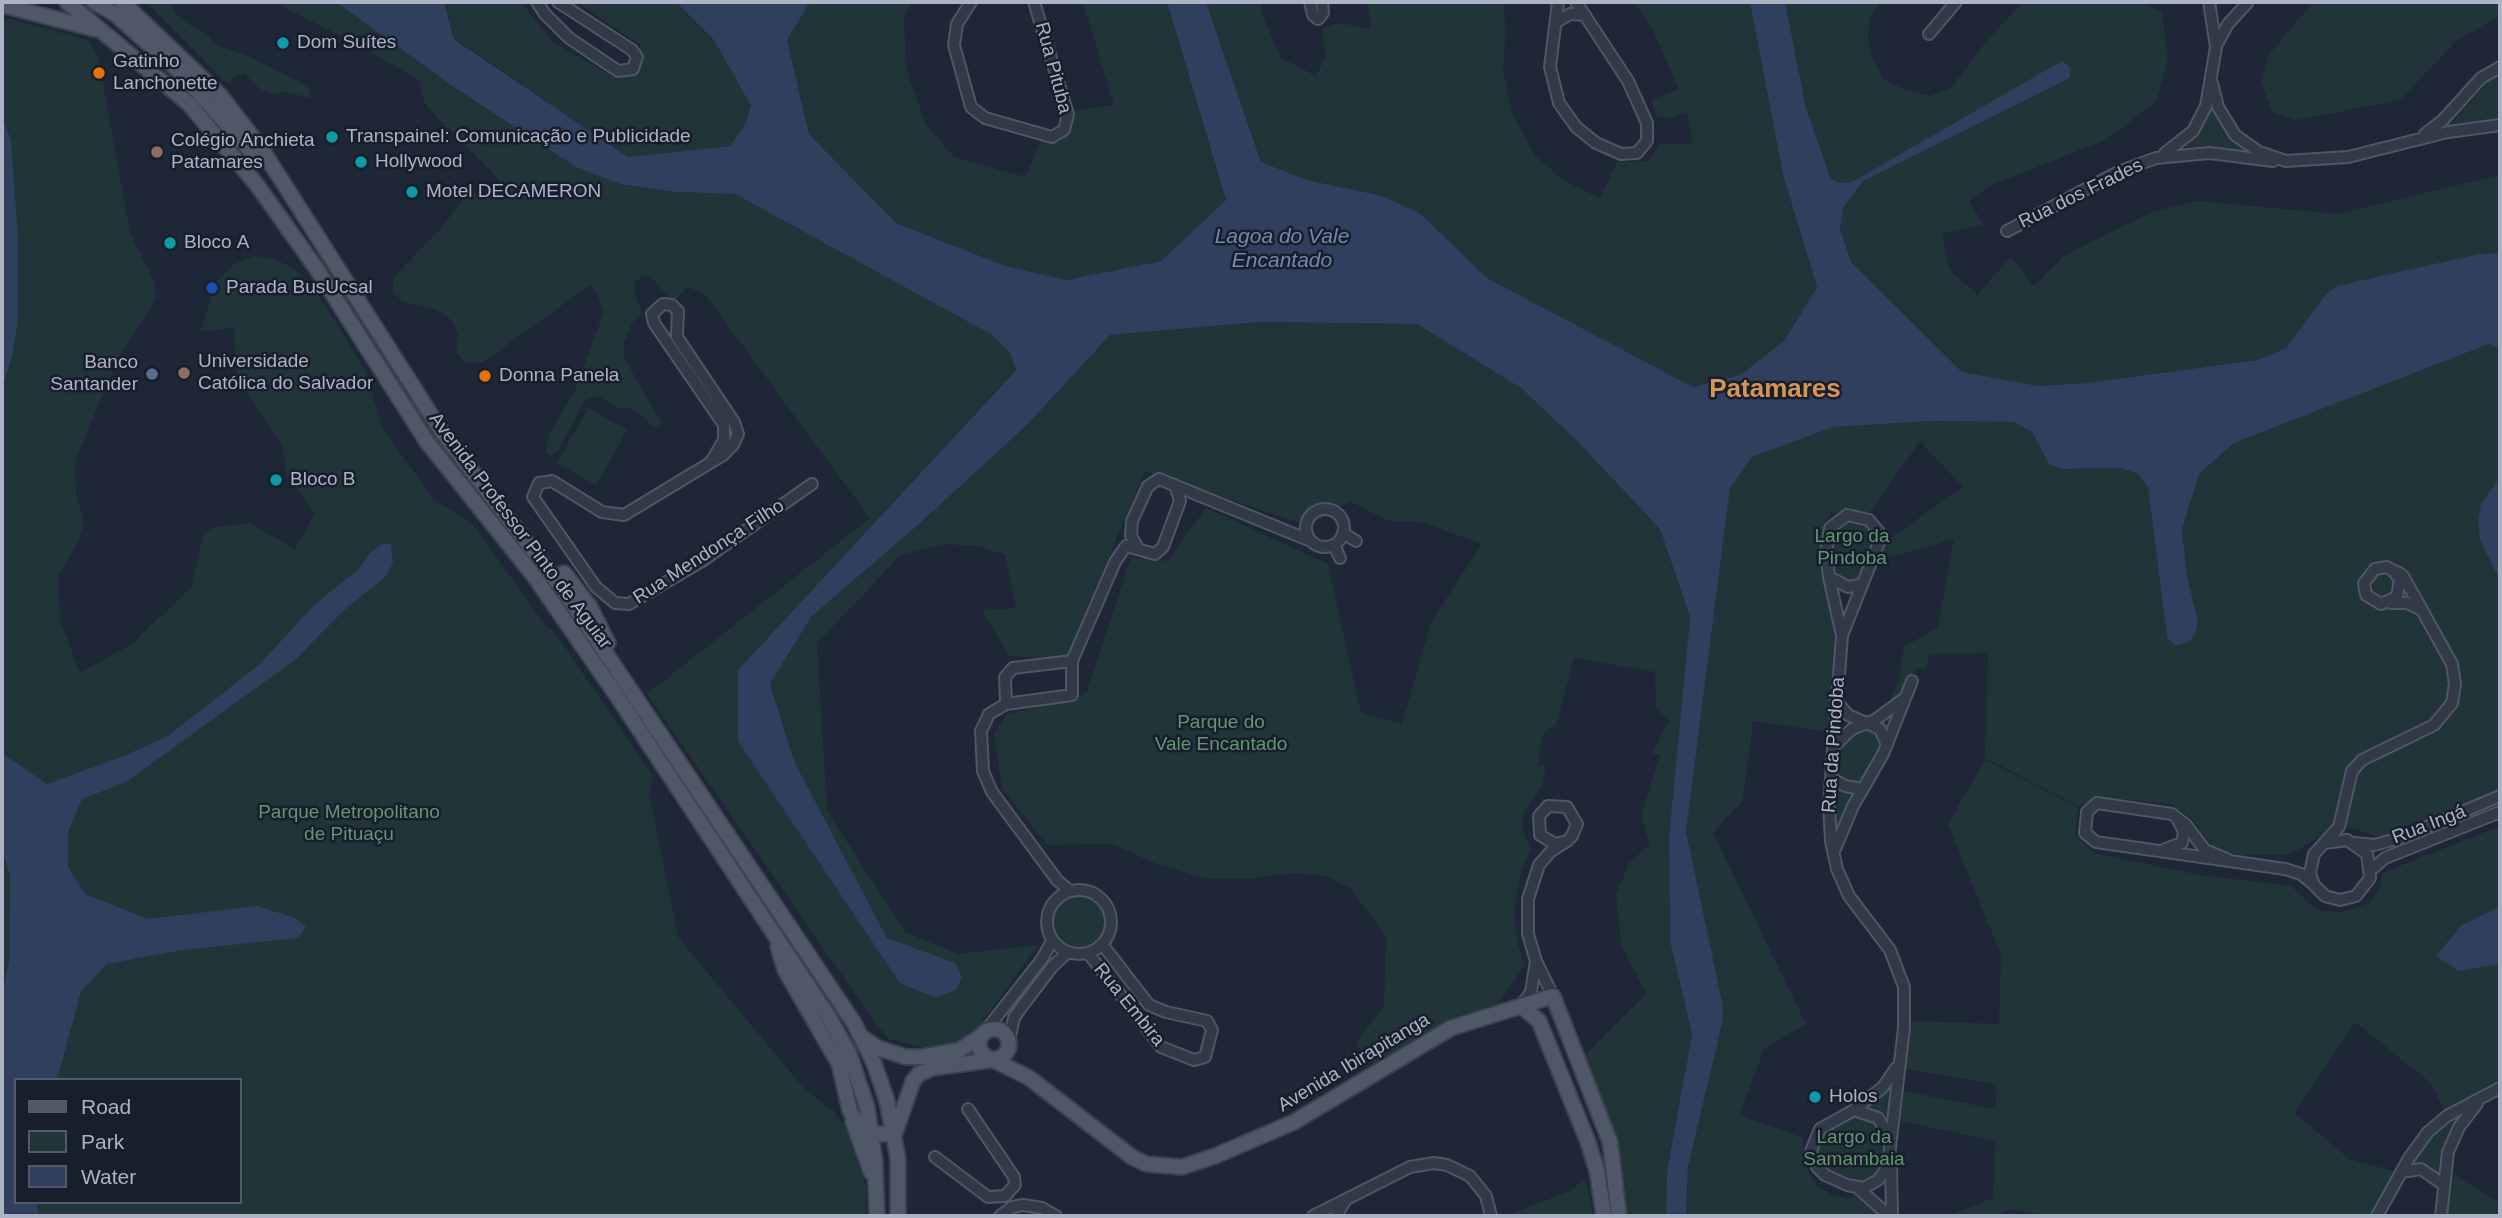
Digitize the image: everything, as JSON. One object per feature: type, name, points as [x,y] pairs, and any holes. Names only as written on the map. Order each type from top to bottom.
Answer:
[{"type":"main road","points":[[7,6],[36,2]]},
{"type":"main road","points":[[94,2],[135,30],[180,72],[289,191]]},
{"type":"main road","name":"Avenida Professor Pinto de Aguiar","points":[[122,2],[220,95],[289,191],[442,432],[560,576],[862,1037],[882,1086],[894,1134],[898,1216]]},
{"type":"main road","name":"Avenida Professor Pinto de Aguiar","points":[[73,5],[96,29],[189,104],[257,185],[316,268],[427,442],[542,588],[776,936],[827,1014],[849,1053],[862,1088],[872,1134],[877,1216]]},
{"type":"main road","points":[[7,6],[96,29]]},
{"type":"main road","points":[[560,576],[574,585],[590,607],[631,688]]},
{"type":"main road","points":[[776,936],[785,970],[839,1064],[850,1111],[877,1188]]},
{"type":"main road","points":[[1553,996],[1610,1142],[1619,1216]]},
{"type":"main road","name":"Avenida Ibirapitanga","points":[[993,1060],[1028,1077],[1132,1157],[1146,1164],[1182,1167],[1294,1122],[1451,1028],[1553,996]]},
{"type":"main road","points":[[1521,1006],[1536,1016],[1593,1157],[1604,1216]]},
{"type":"main road","points":[[862,1037],[878,1048],[906,1057],[945,1054],[998,1029],[1010,1042],[1005,1055],[993,1060],[932,1068],[913,1081]]},
{"type":"main road","points":[[982,1035],[979,1049],[993,1060]]},
{"type":"main road","name":"Avenida Ibirapitanga","points":[[1010,1042],[1028,1077]]},
{"type":"main road","points":[[1550,1052],[1565,1053],[1572,1044]]},
{"type":"main road","points":[[850,1111],[861,1128],[872,1134],[894,1134],[913,1081],[913,1073],[906,1057]]},
{"type":"main road","points":[[1558,1073],[1567,1062],[1580,1064]]},
{"type":"street","points":[[537,2],[556,27],[601,60],[618,71],[633,69],[637,57],[632,50],[558,2]]},
{"type":"street","name":"Rua Pituba","points":[[971,2],[957,24],[954,45],[971,107],[985,118],[1052,137],[1064,131],[1068,114],[1034,2]]},
{"type":"street","points":[[1310,2],[1313,15],[1318,19],[1323,13],[1322,2]]},
{"type":"street","points":[[1559,2],[1550,67],[1555,92],[1563,110],[1576,127],[1597,143],[1621,154],[1637,153],[1647,141],[1647,123],[1628,81],[1576,2]]},
{"type":"street","points":[[1929,34],[1956,2]]},
{"type":"street","points":[[2216,47],[2234,16],[2248,2]]},
{"type":"street","points":[[2234,16],[2211,7],[2216,47],[2212,83],[2218,107],[2248,152]]},
{"type":"street","points":[[1558,21],[1570,13],[1585,15]]},
{"type":"street","points":[[2420,138],[2443,120],[2481,78],[2500,66]]},
{"type":"street","name":"Rua dos Frades","points":[[2007,231],[2118,172],[2183,148],[2206,106],[2212,83]]},
{"type":"street","points":[[2206,106],[2212,104],[2218,107]]},
{"type":"street","points":[[2443,120],[2448,132]]},
{"type":"street","points":[[2183,148],[2248,152],[2286,161],[2348,157],[2448,132],[2500,125]]},
{"type":"street","points":[[663,304],[672,305],[678,311],[677,337],[738,429],[733,445],[712,460],[724,440],[724,425],[654,323],[654,309],[663,304]]},
{"type":"street","name":"Rua Mendonça Filho","points":[[712,460],[633,511],[615,516],[602,512],[560,483],[539,483],[534,491],[535,503],[587,575],[615,603],[636,602],[813,484]]},
{"type":"street","points":[[1115,562],[1116,552],[1151,482],[1159,479],[1319,546],[1334,545],[1343,533],[1344,524],[1339,515],[1331,509],[1312,513],[1306,522],[1306,532],[1311,541]]},
{"type":"street","points":[[1175,485],[1180,495],[1178,511]]},
{"type":"street","points":[[1057,880],[1046,923],[1052,941],[1068,952],[1088,953],[1102,944],[1111,924],[1107,906],[1094,893],[1070,891],[1057,880],[992,792],[983,771],[980,741],[985,721],[995,709],[1006,704],[1072,695],[1072,662],[1115,562],[1126,546],[1150,553],[1160,551],[1178,511],[1188,499],[1205,497]]},
{"type":"street","name":"Rua da Pindoba","points":[[1842,636],[1826,552],[1830,528],[1839,518],[1862,516],[1875,525],[1880,540],[1842,636],[1829,820],[1833,853],[1850,896],[1890,950],[1904,987],[1905,1017],[1891,1139]]},
{"type":"street","points":[[1132,521],[1130,536],[1139,548]]},
{"type":"street","points":[[1343,533],[1356,541]]},
{"type":"street","points":[[1334,545],[1340,558]]},
{"type":"street","points":[[542,588],[577,561]]},
{"type":"street","points":[[2229,860],[2204,850],[2177,817],[2161,811],[2105,804],[2092,805],[2087,812],[2085,833],[2091,840],[2285,869],[2301,874],[2332,899],[2348,899],[2362,892],[2371,870],[2367,854],[2354,843],[2344,828],[2343,817],[2351,771],[2356,765],[2434,725],[2452,703],[2455,674],[2447,654],[2403,576],[2392,570],[2375,569],[2364,583],[2370,599],[2387,604],[2407,603],[2420,609]]},
{"type":"street","points":[[2387,604],[2397,597],[2401,585],[2392,570]]},
{"type":"street","points":[[574,585],[587,575]]},
{"type":"street","points":[[1829,577],[1848,587],[1860,585]]},
{"type":"street","points":[[1006,704],[1005,677],[1013,668],[1072,662]]},
{"type":"street","points":[[1833,853],[1845,822],[1887,745],[1912,681]]},
{"type":"street","points":[[1833,747],[1852,729],[1867,724],[1905,698]]},
{"type":"street","points":[[1836,701],[1848,715],[1884,733],[1887,745]]},
{"type":"street","points":[[1831,778],[1845,786],[1862,789]]},
{"type":"street","name":"Rua Ingá","points":[[2354,843],[2374,845],[2391,841],[2500,796]]},
{"type":"street","points":[[1539,865],[1539,816],[1548,806],[1567,807],[1577,824],[1567,841],[1551,851],[1539,865],[1530,885],[1526,916],[1536,961],[1553,996]]},
{"type":"street","name":"Rua Ingá","points":[[2371,870],[2385,858],[2500,812]]},
{"type":"street","points":[[2159,850],[2173,849],[2182,843],[2183,832],[2177,817]]},
{"type":"street","points":[[2285,869],[2299,867],[2314,854],[2336,832],[2343,817]]},
{"type":"street","points":[[1537,829],[1549,842],[1567,841]]},
{"type":"street","points":[[2325,844],[2339,839],[2354,843]]},
{"type":"street","points":[[2314,854],[2310,873],[2314,885]]},
{"type":"street","points":[[1052,904],[1070,891]]},
{"type":"street","points":[[982,1035],[1042,959],[1052,941]]},
{"type":"street","name":"Rua Embira","points":[[1088,953],[1161,1047],[1194,1060],[1205,1057],[1212,1030],[1207,1021],[1166,1012],[1149,1005],[1102,944]]},
{"type":"street","points":[[1010,1042],[1014,1018],[1052,967],[1068,952]]},
{"type":"street","points":[[1521,1006],[1531,992],[1536,961]]},
{"type":"street","points":[[1890,1216],[1858,1188],[1825,1175],[1817,1167],[1811,1150],[1820,1129],[1854,1110],[1883,1087],[1898,1065]]},
{"type":"street","points":[[2376,1216],[2428,1132],[2447,1116],[2500,1088]]},
{"type":"street","points":[[2441,1216],[2448,1152],[2459,1127],[2484,1097]]},
{"type":"street","points":[[935,1157],[988,1197],[1005,1196],[1015,1185],[1014,1177],[968,1109]]},
{"type":"street","points":[[1854,1110],[1878,1118],[1891,1139],[1890,1216]]},
{"type":"street","points":[[1858,1188],[1878,1180],[1891,1158]]},
{"type":"street","points":[[1312,1216],[1410,1167],[1434,1163],[1447,1165],[1470,1176],[1482,1190],[1493,1214]]},
{"type":"street","points":[[2401,1172],[2421,1169],[2430,1172],[2444,1185]]},
{"type":"street","points":[[1005,1196],[1012,1207]]},
{"type":"street","points":[[1336,1216],[1345,1201]]},
{"type":"street","points":[[1000,1216],[1012,1207],[1034,1206],[1056,1216]]},
{"type":"green space","points":[[146,2],[171,2],[174,12],[188,24],[207,34],[215,45],[244,54],[301,83],[310,89],[311,98],[285,92],[271,94],[261,90],[244,73],[233,78],[230,84],[225,82]]},
{"type":"green space","name":"Parque do Vale Encantado","points":[[273,2],[336,2],[455,88],[576,167],[620,184],[674,192],[735,194],[992,335],[1010,353],[1016,369],[738,670],[900,983],[955,964],[887,938],[794,761],[770,684],[811,617],[918,525],[1027,425],[1110,335],[1260,322],[1417,324],[1521,388],[1577,441],[1660,529],[1690,617],[1669,836],[1670,941],[1692,1034],[1667,1171],[1666,1216],[1623,1216],[1608,1129],[1585,1055],[1647,994],[1621,945],[1616,895],[1629,863],[1650,844],[1641,816],[1660,755],[1652,753],[1670,719],[1656,709],[1655,672],[1574,658],[1556,725],[1543,733],[1538,764],[1546,767],[1540,790],[1525,810],[1522,821],[1531,849],[1520,874],[1514,913],[1518,946],[1525,965],[1495,1008],[1459,1015],[1373,1065],[1356,1043],[1384,1006],[1386,936],[1350,888],[1326,876],[1293,873],[1246,879],[1208,879],[1154,863],[1113,844],[1047,845],[1002,788],[994,733],[1007,714],[1076,699],[1087,691],[1131,557],[1168,561],[1206,508],[1328,564],[1361,713],[1402,724],[1431,622],[1482,544],[1422,522],[1389,521],[1350,501],[1309,526],[1145,471],[1066,659],[1009,656],[982,610],[1016,608],[1005,555],[978,546],[945,544],[901,555],[817,643],[827,811],[905,932],[958,954],[1038,945],[975,1032],[963,1043],[928,1049],[889,1039],[647,694],[870,518],[704,293],[688,287],[675,300],[668,297],[650,276],[643,275],[635,282],[634,293],[642,311],[631,325],[624,342],[624,358],[661,422],[658,427],[653,426],[631,408],[619,408],[601,396],[586,399],[558,451],[552,455],[546,452],[549,434],[574,393],[604,312],[596,291],[590,285],[483,362],[466,363],[456,353],[458,335],[453,321],[437,310],[404,302],[393,293],[393,278],[440,230],[470,190],[482,197],[499,180],[432,112],[425,103],[419,80],[353,42]]},
{"type":"green space","points":[[444,2],[521,2],[554,43],[617,79],[638,71],[640,45],[577,2],[676,2],[714,40],[751,106],[745,124],[730,146],[628,157],[454,38]]},
{"type":"green space","points":[[810,2],[913,2],[904,17],[906,68],[925,123],[954,157],[1026,177],[1040,141],[1062,141],[1072,129],[1075,110],[1114,105],[1083,2],[1167,2],[1226,200],[1161,261],[1066,280],[1003,265],[896,223],[809,134],[787,40]]},
{"type":"green space","points":[[1206,2],[1262,2],[1262,14],[1281,58],[1316,76],[1326,56],[1322,29],[1340,23],[1371,29],[1367,2],[1503,2],[1506,31],[1503,68],[1511,111],[1535,156],[1565,181],[1600,198],[1617,162],[1647,161],[1660,145],[1693,143],[1687,112],[1669,118],[1657,117],[1651,100],[1679,89],[1652,28],[1634,2],[1750,2],[1783,175],[1817,287],[1784,341],[1740,375],[1693,387],[1487,278],[1421,214],[1383,196],[1307,180],[1261,162]]},
{"type":"green space","points":[[1785,2],[1881,2],[1870,18],[1868,38],[1872,57],[1883,79],[1905,90],[1930,96],[1951,88],[1985,43],[2022,2],[2142,2],[2162,12],[2168,59],[2156,102],[2105,140],[1989,186],[1969,201],[1984,225],[1942,233],[1949,269],[1977,295],[2011,257],[2033,286],[2064,256],[2155,211],[2197,201],[2338,214],[2500,175],[2500,253],[2479,254],[2326,294],[2286,348],[2257,360],[2087,383],[2038,386],[1962,372],[1851,262],[1840,228],[1843,208],[1863,181],[2070,78],[2071,68],[1852,182],[1841,183],[1831,179],[1806,108]]},
{"type":"green space","points":[[2313,2],[2500,2],[2500,16],[2457,40],[2400,100],[2296,120],[2272,112],[2261,81],[2268,56]]},
{"type":"green space","name":"Parque Metropolitano de Pituaçu","points":[[2,17],[88,40],[98,56],[130,233],[154,281],[156,299],[118,358],[75,461],[76,493],[84,524],[79,540],[58,576],[60,620],[80,673],[132,644],[191,587],[204,533],[212,528],[249,523],[295,549],[315,513],[287,475],[282,444],[237,378],[234,328],[201,331],[215,282],[234,264],[255,256],[274,259],[293,268],[308,282],[332,316],[366,372],[382,428],[435,501],[471,522],[545,625],[553,630],[653,776],[649,793],[678,937],[803,1087],[836,1114],[845,1127],[866,1187],[865,1216],[2,1216]]},
{"type":"green space","points":[[2500,73],[2500,119],[2451,124],[2489,80]]},
{"type":"green space","points":[[2212,108],[2227,134],[2245,151],[2186,147],[2202,129]]},
{"type":"green space","points":[[2489,344],[2500,349],[2500,477],[2481,503],[2480,540],[2500,581],[2500,791],[2378,836],[2352,828],[2334,828],[2289,855],[2240,855],[2213,846],[2192,819],[2171,804],[2097,798],[2079,806],[1985,758],[1988,653],[1930,654],[1926,668],[1915,669],[1903,692],[1891,701],[1899,680],[1904,647],[1938,627],[1954,539],[1880,560],[1888,540],[1963,487],[1920,441],[1867,516],[1852,512],[1831,513],[1824,523],[1820,545],[1836,648],[1831,675],[1829,732],[1753,721],[1743,800],[1713,833],[1806,1024],[1764,1049],[1739,1115],[1803,1138],[1803,1158],[1817,1185],[1830,1194],[1846,1198],[1858,1196],[1880,1216],[1686,1216],[1688,1167],[1722,1024],[1686,832],[1730,487],[1752,457],[1832,427],[1933,421],[2014,422],[2032,432],[2050,464],[2061,469],[2121,468],[2138,474],[2148,487],[2167,638],[2176,646],[2189,641],[2196,632],[2198,622],[2187,575],[2182,528],[2199,474],[2234,443]]},
{"type":"green space","points":[[588,408],[627,430],[596,485],[557,463]]},
{"type":"green space","name":"Largo da Pindoba","points":[[1850,519],[1859,519],[1871,528],[1875,544],[1860,579],[1849,582],[1837,577],[1833,569],[1832,549],[1836,529]]},
{"type":"green space","points":[[1867,728],[1881,735],[1881,748],[1834,842],[1832,807],[1837,754],[1849,736]]},
{"type":"green space","points":[[1985,760],[2078,807],[2075,835],[2093,853],[2200,875],[2291,886],[2317,910],[2338,913],[2369,903],[2380,889],[2382,873],[2500,826],[2500,906],[2462,925],[2459,971],[2500,964],[2500,1080],[2445,1112],[2431,1083],[2355,1022],[2294,1112],[2349,1159],[2394,1171],[2373,1216],[2046,1216],[2009,1209],[1995,1216],[1948,1216],[1993,1198],[1995,1141],[1896,1120],[1898,1090],[1995,1109],[1997,1084],[1899,1068],[1911,1021],[1999,1024],[2001,955],[1948,824]]},
{"type":"green space","points":[[1079,895],[1098,903],[1106,922],[1098,941],[1079,949],[1060,941],[1052,922],[1060,903]]},
{"type":"green space","points":[[1892,1081],[1889,1093],[1888,1122],[1867,1106]]},
{"type":"green space","points":[[2468,1110],[2441,1177],[2424,1165],[2407,1166],[2436,1130]]},
{"type":"green space","name":"Largo da Samambaia","points":[[1855,1116],[1870,1118],[1878,1125],[1887,1143],[1880,1171],[1858,1184],[1840,1179],[1817,1163],[1816,1147],[1822,1134]]},
{"type":"green space","points":[[2453,1174],[2500,1203],[2500,1216],[2447,1216]]},
{"type":"green space","points":[[1586,1179],[1593,1216],[1505,1216],[1568,1192]]},
{"type":"water","name":"Lagoa do Vale Encantado","points":[[336,2],[444,2],[454,39],[628,157],[730,146],[745,124],[751,106],[714,40],[676,2],[810,2],[787,40],[809,134],[896,223],[1003,265],[1066,280],[1161,261],[1226,200],[1167,2],[1206,2],[1261,162],[1307,180],[1383,196],[1421,214],[1487,278],[1693,387],[1740,375],[1784,341],[1817,287],[1783,175],[1750,2],[1785,2],[1806,108],[1831,179],[1841,183],[1852,182],[2062,61],[2071,68],[2070,78],[1863,181],[1843,208],[1840,228],[1851,262],[1962,372],[2038,386],[2087,383],[2257,360],[2286,348],[2326,294],[2337,286],[2479,254],[2500,253],[2500,349],[2489,344],[2234,443],[2199,474],[2182,529],[2187,575],[2198,622],[2196,632],[2189,642],[2176,646],[2167,638],[2148,487],[2138,474],[2121,468],[2061,469],[2049,464],[2032,432],[2014,422],[1933,421],[1833,427],[1752,457],[1730,488],[1686,832],[1723,1007],[1722,1024],[1688,1167],[1686,1216],[1666,1216],[1667,1171],[1692,1034],[1670,941],[1669,836],[1690,617],[1660,529],[1577,441],[1521,388],[1417,324],[1260,322],[1110,335],[1027,425],[918,525],[811,617],[770,684],[794,761],[887,938],[955,963],[962,977],[957,989],[936,998],[900,983],[738,741],[738,670],[1016,370],[1010,353],[992,335],[735,194],[674,192],[620,184],[576,167],[455,88]]},
{"type":"water","points":[[2,117],[11,140],[18,239],[18,322],[12,356],[2,388]]},
{"type":"water","points":[[2500,477],[2500,581],[2480,540],[2478,522],[2481,503]]},
{"type":"water","points":[[381,544],[391,544],[393,563],[386,576],[342,612],[296,659],[126,782],[82,799],[68,832],[68,867],[85,894],[148,919],[257,906],[295,918],[306,927],[298,938],[182,950],[107,964],[81,991],[58,1078],[14,1078],[14,1204],[36,1204],[39,1216],[2,1216],[2,993],[9,963],[10,875],[2,849],[2,753],[47,784],[124,756],[168,736],[260,664],[315,604],[359,569],[370,553]]},
{"type":"water","points":[[2500,906],[2500,964],[2459,971],[2436,956],[2462,925]]},
{"type":"place","name":"Dom Suítes","points":[[283,43]]},
{"type":"place","name":"Gatinho Lanchonette","points":[[99,73]]},
{"type":"place","name":"Transpainel: Comunicação e Publicidade","points":[[332,137]]},
{"type":"place","name":"Colégio Anchieta Patamares","points":[[157,152]]},
{"type":"place","name":"Hollywood","points":[[361,162]]},
{"type":"place","name":"Motel DECAMERON","points":[[412,192]]},
{"type":"place","name":"Bloco A","points":[[170,243]]},
{"type":"place","name":"Parada BusUcsal","points":[[212,288]]},
{"type":"place","name":"Universidade Católica do Salvador","points":[[184,373]]},
{"type":"place","name":"Banco Santander","points":[[152,374]]},
{"type":"place","name":"Donna Panela","points":[[485,376]]},
{"type":"place","name":"Bloco B","points":[[276,480]]},
{"type":"place","name":"Holos","points":[[1815,1097]]},
{"type":"district","name":"Patamares","points":[[1775,390]]}]
